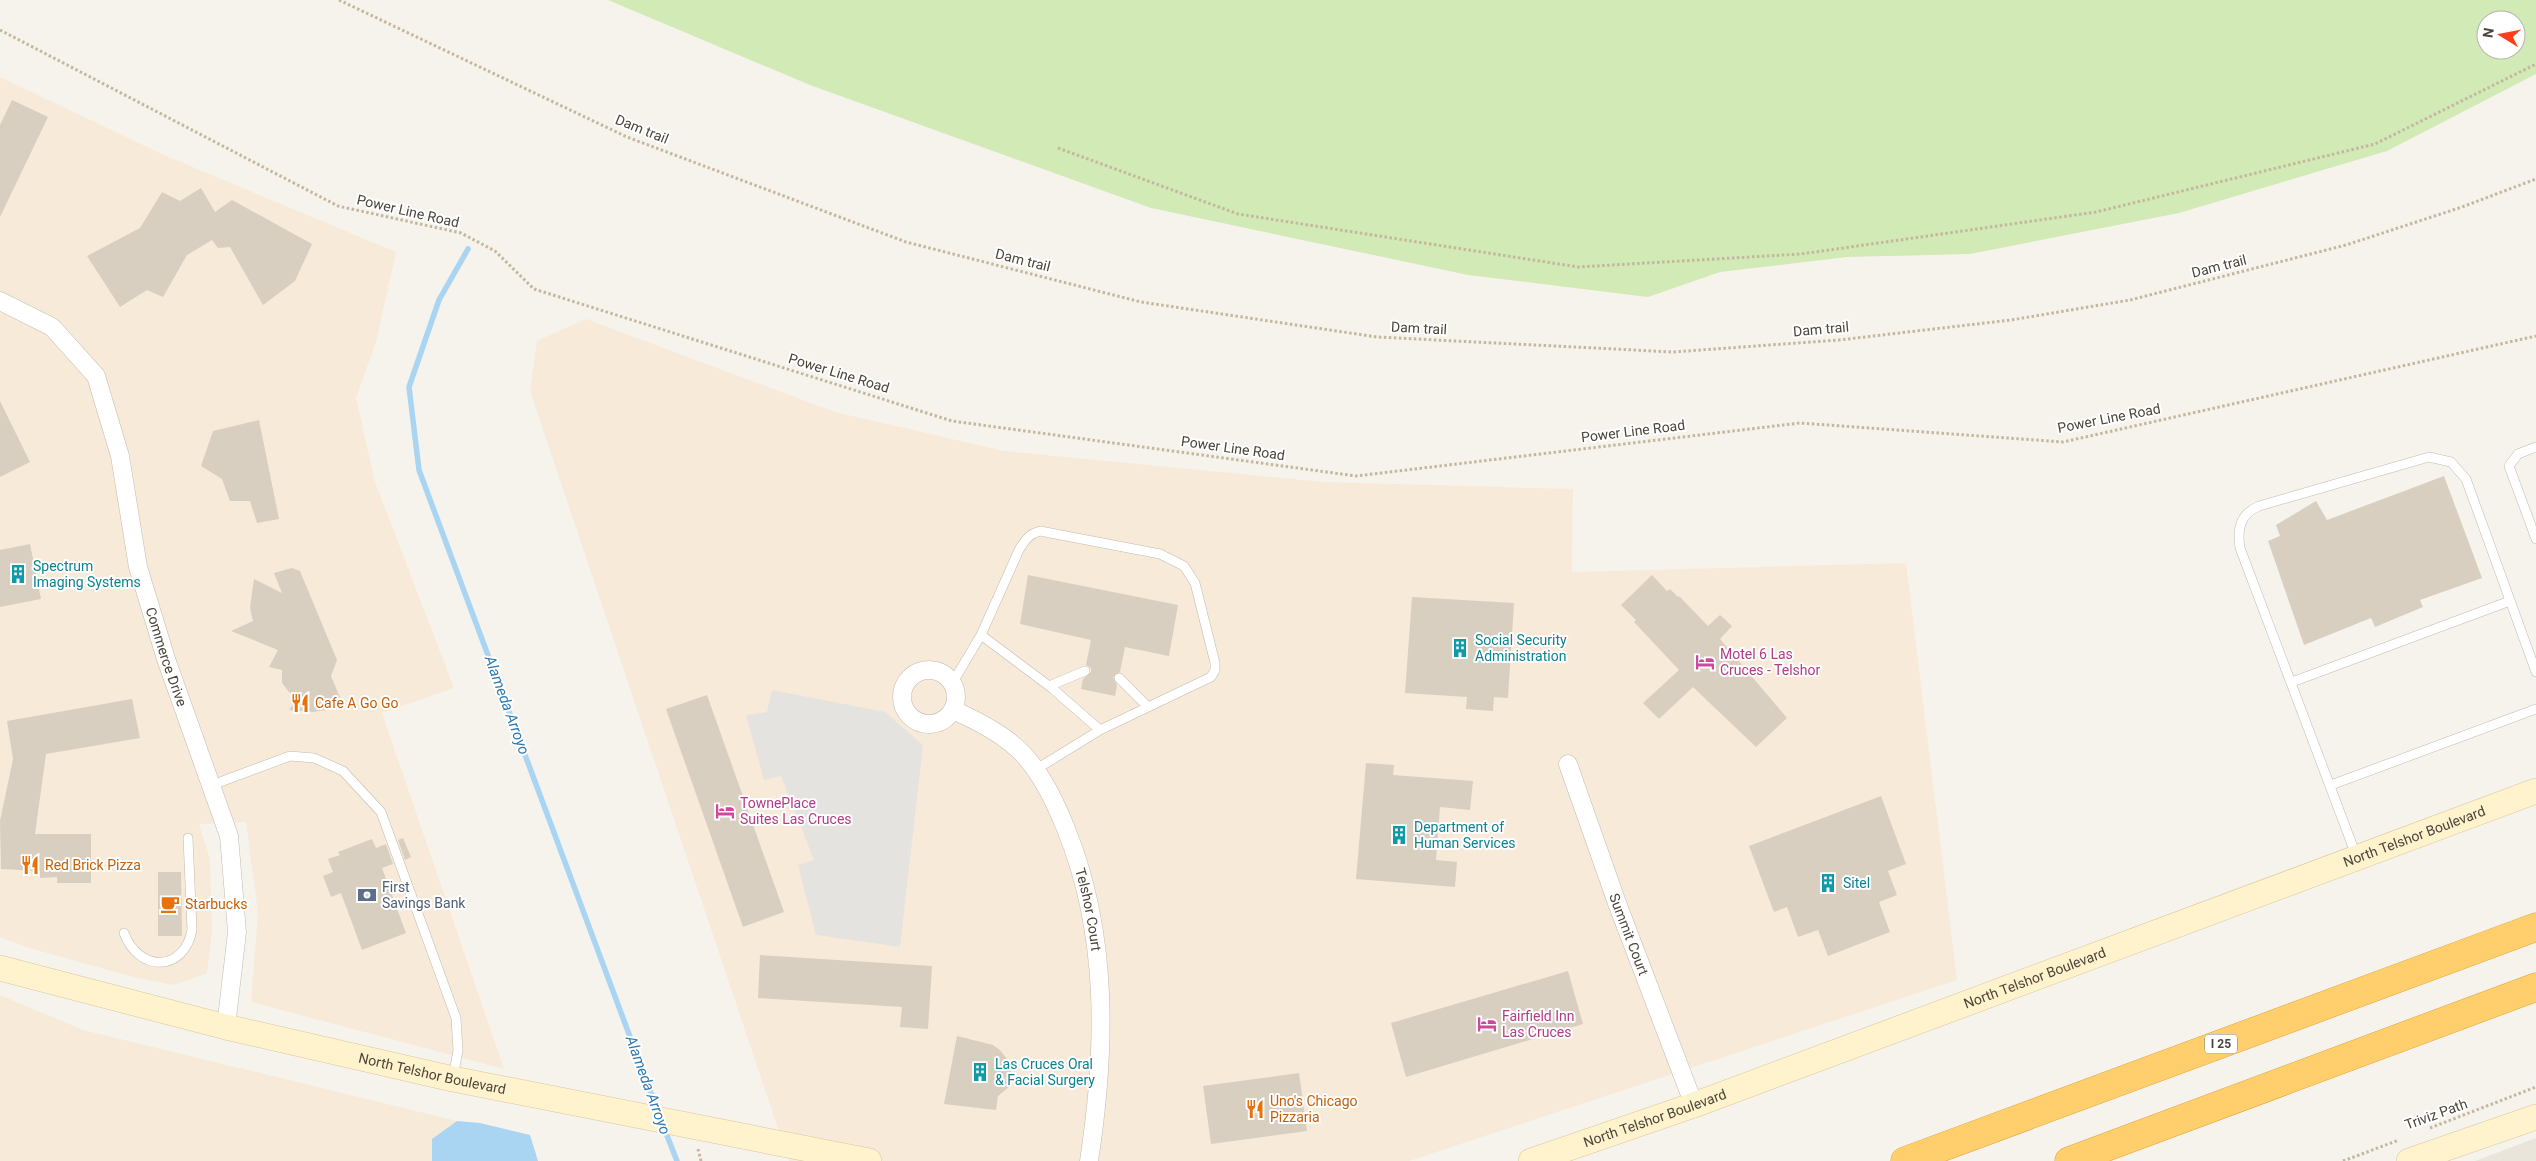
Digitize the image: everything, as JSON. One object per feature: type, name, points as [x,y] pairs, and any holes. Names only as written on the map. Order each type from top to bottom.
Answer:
[{"type":"highway","name":"I 25","points":[[1905,1161],[2536,927]]},
{"type":"highway","points":[[2069,1161],[2536,987]]},
{"type":"main road","name":"North Telshor Boulevard","points":[[1532,1161],[1694,1105],[2536,791]]},
{"type":"main road","name":"North Telshor Boulevard","points":[[0,968],[226,1028],[453,1079],[870,1161]]},
{"type":"main road","points":[[2408,1149],[2536,1117]]},
{"type":"street","name":"Commerce Drive","points":[[0,301],[52,327],[96,376],[120,456],[138,567],[166,660],[229,836],[237,932],[226,1028]]},
{"type":"street","points":[[926,669],[942,672],[953,682],[957,696],[953,710],[939,722],[920,723],[906,711],[902,693],[910,677],[926,669]]},
{"type":"street","name":"Telshor Court","points":[[953,710],[978,720],[1022,754],[1053,796],[1079,862],[1092,916],[1100,980],[1101,1047],[1096,1117],[1089,1161]]},
{"type":"street","name":"Summit Court","points":[[1568,764],[1617,903],[1694,1105]]},
{"type":"lane","points":[[2536,447],[2518,454],[2509,466],[2536,539]]},
{"type":"lane","points":[[2357,858],[2240,548],[2238,533],[2242,519],[2252,509],[2260,506],[2429,457],[2443,459],[2457,466],[2466,479],[2536,672]]},
{"type":"lane","points":[[953,682],[981,635],[1019,550],[1027,536],[1034,532],[1040,531],[1160,554],[1174,559],[1184,566],[1195,583],[1215,670],[1210,677],[1100,730],[1034,770]]},
{"type":"lane","points":[[2292,682],[2510,601]]},
{"type":"lane","points":[[981,635],[1049,686],[1100,730]]},
{"type":"lane","points":[[1049,686],[1085,671]]},
{"type":"lane","points":[[1119,678],[1148,707]]},
{"type":"lane","points":[[2331,785],[2536,709]]},
{"type":"lane","points":[[212,785],[290,756],[314,758],[343,771],[381,812],[456,1018],[458,1050],[453,1079]]},
{"type":"lane","points":[[124,933],[129,946],[136,954],[146,960],[161,962],[172,960],[182,953],[189,943],[192,930],[188,838]]},
{"type":"path","name":"Dam trail","points":[[339,0],[627,136],[906,242],[1141,302],[1377,337],[1672,352],[1839,340],[2011,320],[2130,300],[2346,245],[2462,207],[2536,179]]},
{"type":"path","name":"Power Line Road","points":[[0,30],[338,206],[461,233],[495,251],[534,289],[952,421],[1356,476],[1800,423],[2064,442],[2536,336]]},
{"type":"path","points":[[1058,148],[1238,214],[1578,267],[1801,254],[2096,212],[2375,144],[2536,64]]},
{"type":"path","name":"Triviz Path","points":[[2424,1131],[2536,1087]]},
{"type":"path","name":"Triviz Path","points":[[2343,1161],[2408,1149]]},
{"type":"shaded area","points":[[0,77],[164,155],[396,252],[376,342],[356,398],[375,482],[454,688],[382,713],[504,1069],[251,1002],[258,913],[246,822],[199,824],[210,859],[212,932],[207,973],[174,985],[133,977],[26,947],[0,937]]},
{"type":"shaded area","points":[[586,319],[835,412],[1004,451],[1323,482],[1573,489],[1572,572],[1906,563],[1957,980],[1409,1161],[789,1161],[530,391],[537,341]]},
{"type":"shaded area","points":[[772,690],[885,712],[923,745],[900,947],[816,935],[798,865],[814,860],[781,776],[764,780],[746,715],[767,712]]},
{"type":"shaded area","points":[[0,995],[83,1030],[457,1121],[432,1139],[432,1161],[0,1161]]},
{"type":"shaded area","points":[[2536,1138],[2536,1161],[2475,1161]]},
{"type":"green space","points":[[608,0],[2536,0],[2536,74],[2387,151],[2179,213],[1970,254],[1847,257],[1720,272],[1648,297],[1468,275],[1151,208],[810,85]]},
{"type":"water","points":[[457,1121],[480,1123],[530,1135],[538,1161],[432,1161],[432,1139]]},
{"type":"building","points":[[12,100],[48,117],[0,217],[0,125]]},
{"type":"building","points":[[201,188],[215,212],[232,200],[312,244],[295,281],[263,305],[230,247],[218,248],[212,240],[187,255],[163,297],[147,290],[120,307],[87,256],[140,228],[162,192],[180,201]]},
{"type":"building","points":[[0,401],[30,462],[0,477]]},
{"type":"building","points":[[259,420],[279,519],[257,523],[250,501],[230,501],[222,479],[201,466],[213,431]]},
{"type":"building","points":[[2444,476],[2482,578],[2420,600],[2423,607],[2375,627],[2371,618],[2304,645],[2268,541],[2280,536],[2276,525],[2316,501],[2327,520]]},
{"type":"building","name":"Spectrum Imaging Systems","points":[[30,544],[41,599],[0,607],[0,550]]},
{"type":"building","points":[[292,568],[300,571],[337,660],[331,676],[344,707],[313,712],[289,710],[296,701],[282,683],[282,670],[269,667],[278,650],[231,631],[253,621],[250,608],[254,579],[282,593],[274,573]]},
{"type":"building","points":[[1028,575],[1178,605],[1169,656],[1125,647],[1120,672],[1113,677],[1117,685],[1115,696],[1081,689],[1083,679],[1091,672],[1091,668],[1086,665],[1091,640],[1020,624]]},
{"type":"building","name":"Motel 6 Las Cruces - Telshor","points":[[1652,575],[1667,591],[1670,589],[1679,596],[1708,626],[1720,615],[1732,626],[1720,639],[1787,718],[1756,747],[1693,687],[1659,719],[1643,703],[1679,670],[1634,622],[1636,620],[1621,605]]},
{"type":"building","name":"Social Security Administration","points":[[1412,597],[1514,603],[1508,698],[1494,697],[1493,711],[1466,709],[1467,697],[1405,693]]},
{"type":"building","name":"TownePlace Suites Las Cruces","points":[[707,695],[784,912],[743,927],[666,709]]},
{"type":"building","points":[[132,699],[140,738],[46,754],[35,834],[91,834],[91,883],[57,883],[57,877],[40,878],[40,871],[1,869],[0,821],[13,759],[7,721]]},
{"type":"building","name":"Department of Human Services","points":[[1366,763],[1394,765],[1393,775],[1473,781],[1470,810],[1440,807],[1436,860],[1457,862],[1455,887],[1356,879]]},
{"type":"building","name":"Sitel","points":[[1881,796],[1906,864],[1888,871],[1897,895],[1879,902],[1890,932],[1828,956],[1818,930],[1798,937],[1787,907],[1774,912],[1749,846]]},
{"type":"building","points":[[403,838],[411,857],[405,860],[398,840]]},
{"type":"building","name":"First Savings Bank","points":[[372,839],[376,848],[386,844],[393,864],[382,868],[406,933],[362,950],[341,893],[331,897],[323,876],[333,872],[328,859],[340,855],[338,852]]},
{"type":"building","name":"Starbucks","points":[[158,872],[181,872],[182,936],[158,936]]},
{"type":"building","points":[[760,955],[932,966],[928,1029],[900,1027],[902,1007],[758,998]]},
{"type":"building","name":"Fairfield Inn Las Cruces","points":[[1568,971],[1583,1024],[1406,1077],[1391,1023]]},
{"type":"building","name":"Las Cruces Oral & Facial Surgery","points":[[957,1036],[993,1045],[1000,1050],[1010,1063],[1012,1080],[1009,1087],[998,1096],[996,1110],[944,1104]]},
{"type":"building","name":"Uno's Chicago Pizzaria","points":[[1299,1073],[1307,1131],[1211,1144],[1203,1086]]},
{"type":"waterway","name":"Alameda Arroyo","points":[[468,249],[439,300],[409,387],[419,470],[658,1112]]},
{"type":"waterway","name":"Alameda Arroyo","points":[[664,1128],[677,1161]]},
{"type":"place","name":"Spectrum Imaging Systems","points":[[18,574]]},
{"type":"place","name":"Social Security Administration","points":[[1460,648]]},
{"type":"place","name":"Motel 6 Las Cruces - Telshor","points":[[1705,662]]},
{"type":"place","name":"Cafe A Go Go","points":[[300,703]]},
{"type":"place","name":"TownePlace Suites Las Cruces","points":[[725,811]]},
{"type":"place","name":"Department of Human Services","points":[[1399,835]]},
{"type":"place","name":"Red Brick Pizza","points":[[30,865]]},
{"type":"place","name":"Sitel","points":[[1828,883]]},
{"type":"place","name":"First Savings Bank","points":[[367,895]]},
{"type":"place","name":"Starbucks","points":[[170,904]]},
{"type":"place","name":"Fairfield Inn Las Cruces","points":[[1487,1024]]},
{"type":"place","name":"Las Cruces Oral & Facial Surgery","points":[[980,1072]]},
{"type":"place","name":"Uno's Chicago Pizzaria","points":[[1255,1109]]}]
